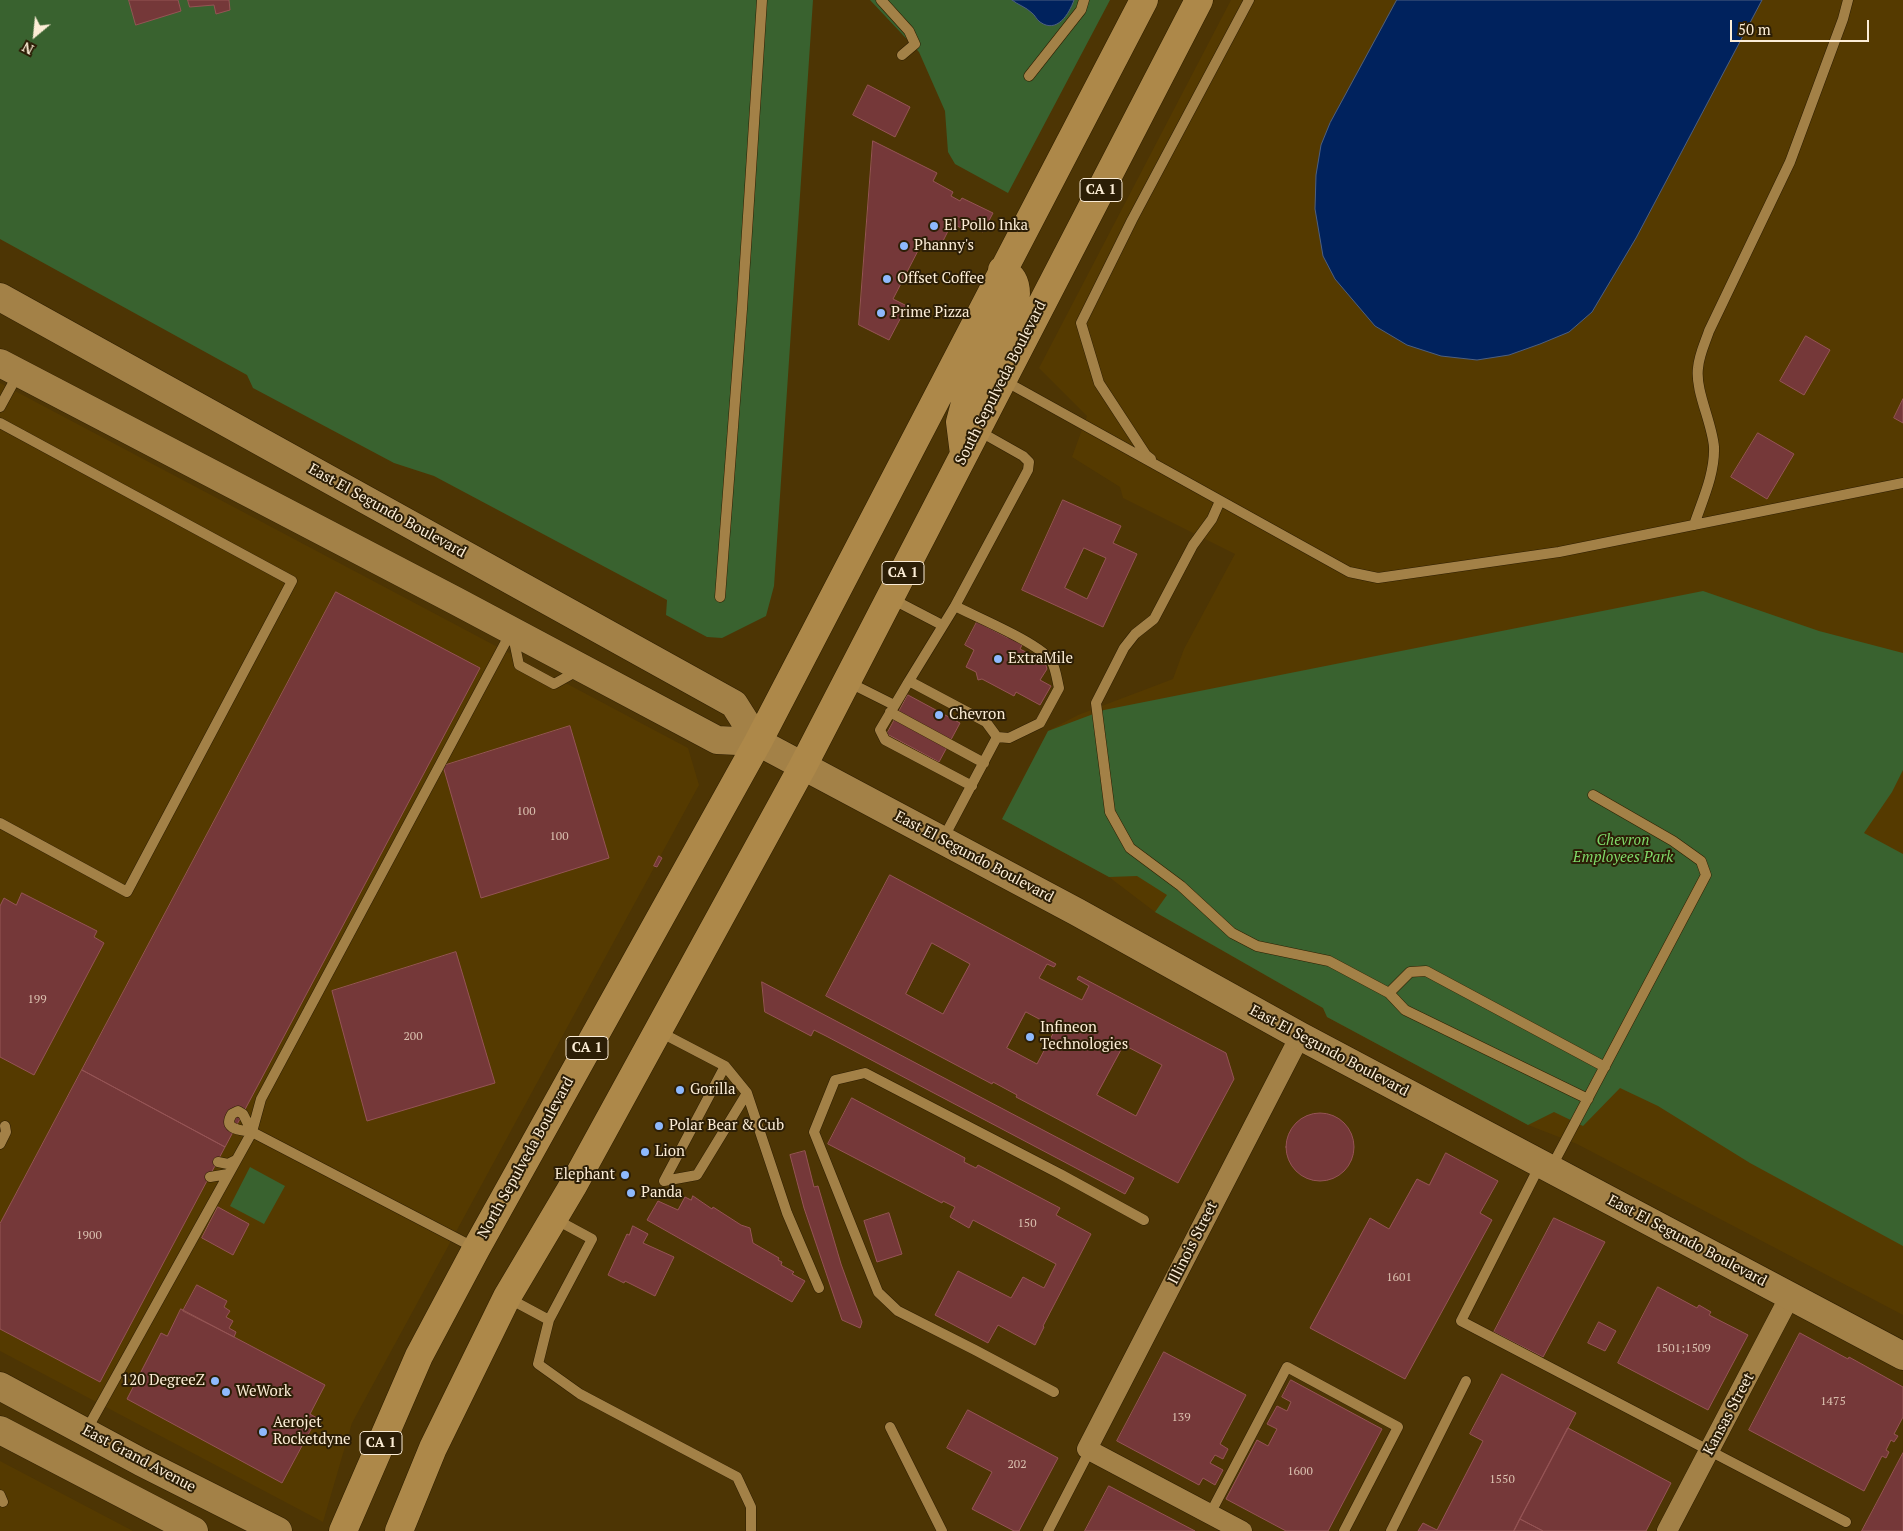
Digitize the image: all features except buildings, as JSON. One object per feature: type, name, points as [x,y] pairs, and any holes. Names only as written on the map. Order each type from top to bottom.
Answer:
[{"type":"highway","name":"CA 1","points":[[758,742],[1144,0]]},
{"type":"highway","name":"South Sepulveda Boulevard","points":[[802,766],[1199,0]]},
{"type":"highway","points":[[964,454],[960,422],[965,403],[980,367],[1016,294],[1016,284],[1010,275],[1002,270]]},
{"type":"highway","name":"North Sepulveda Boulevard","points":[[343,1531],[419,1356],[476,1249],[758,742]]},
{"type":"highway","name":"CA 1","points":[[399,1531],[433,1448],[507,1297],[554,1218],[658,1031],[802,766]]},
{"type":"main road","name":"East El Segundo Boulevard","points":[[0,297],[734,704],[758,742]]},
{"type":"main road","name":"East El Segundo Boulevard","points":[[9,368],[717,740],[758,742],[1078,912],[1300,1036],[1903,1356]]},
{"type":"main road","name":"East Grand Avenue","points":[[0,1386],[278,1531]]},
{"type":"main road","points":[[0,1430],[194,1531]]},
{"type":"street","name":"Illinois Street","points":[[1088,1450],[1300,1036]]},
{"type":"street","name":"Kansas Street","points":[[1667,1531],[1790,1296]]},
{"type":"street","points":[[1088,1450],[1239,1530]]},
{"type":"lane","points":[[720,597],[742,309],[762,0]]},
{"type":"lane","points":[[882,0],[909,31],[915,44],[902,55]]},
{"type":"lane","points":[[1029,76],[1081,10],[1084,0]]},
{"type":"lane","points":[[1164,470],[1146,454],[1099,383],[1081,323],[1132,220],[1249,0]]},
{"type":"lane","points":[[1694,525],[1711,477],[1714,449],[1711,427],[1699,383],[1698,368],[1701,354],[1709,331],[1790,162],[1843,19],[1848,0]]},
{"type":"lane","points":[[0,407],[9,368]]},
{"type":"lane","points":[[1002,380],[1348,572],[1378,578],[1559,552],[1903,483]]},
{"type":"lane","points":[[0,423],[292,581],[127,892],[0,823]]},
{"type":"lane","points":[[972,786],[886,740],[880,730],[955,606],[1028,470],[1029,462],[1023,456],[977,430]]},
{"type":"lane","points":[[1220,501],[1212,519],[1193,545],[1154,619],[1135,634],[1124,648],[1096,703],[1110,812],[1130,848],[1181,886],[1232,933],[1257,946],[1329,961],[1389,993],[1405,1010],[1588,1099]]},
{"type":"lane","points":[[890,597],[942,625]]},
{"type":"lane","points":[[909,681],[986,722],[997,737],[1008,738],[1040,723],[1059,688],[1051,661],[1035,648],[955,606]]},
{"type":"lane","points":[[86,1432],[252,1132],[261,1100],[512,631]]},
{"type":"lane","points":[[846,681],[984,763]]},
{"type":"lane","points":[[942,840],[997,737]]},
{"type":"lane","points":[[1593,795],[1680,846],[1700,861],[1706,875],[1588,1099],[1546,1167],[1461,1321],[1585,1384],[1846,1522]]},
{"type":"lane","points":[[1389,993],[1410,972],[1426,971],[1605,1067]]},
{"type":"lane","points":[[658,1031],[725,1066],[747,1093],[787,1213],[819,1288]]},
{"type":"lane","points":[[725,1066],[664,1181],[697,1175],[747,1093]]},
{"type":"lane","points":[[1054,1392],[898,1311],[878,1292],[814,1132],[835,1080],[865,1074],[1060,1174],[1144,1220]]},
{"type":"lane","points":[[0,1144],[6,1132],[5,1126]]},
{"type":"lane","points":[[252,1132],[476,1249]]},
{"type":"lane","points":[[218,1162],[228,1164],[236,1160]]},
{"type":"lane","points":[[210,1177],[228,1174]]},
{"type":"lane","points":[[554,1218],[592,1239],[549,1320],[538,1364],[580,1394],[737,1477],[751,1507],[752,1531]]},
{"type":"lane","points":[[507,1297],[549,1320]]},
{"type":"lane","points":[[1210,1514],[1287,1367],[1398,1427],[1344,1531]]},
{"type":"lane","points":[[1391,1531],[1466,1381]]},
{"type":"lane","points":[[890,1427],[942,1531]]},
{"type":"lane","points":[[1048,1531],[1088,1450]]},
{"type":"shaded area","points":[[1231,0],[1903,0],[1903,1315],[1577,1144],[1528,1125],[1327,1017],[1323,1008],[1155,912],[1109,877],[1002,819],[1048,731],[1078,715],[1173,679],[1184,649],[1235,554],[1123,498],[1120,487],[1072,457],[1087,416],[1039,368]]},
{"type":"shaded area","points":[[0,383],[688,748],[699,785],[352,1423],[323,1522],[0,1351]]},
{"type":"shaded area","points":[[0,1461],[133,1531],[0,1531]]},
{"type":"green space","points":[[0,0],[813,0],[774,586],[766,616],[722,638],[707,637],[666,615],[667,600],[434,476],[394,463],[253,388],[247,375],[0,239]]},
{"type":"green space","points":[[870,0],[1110,0],[1008,193],[955,164],[948,152],[945,111],[919,52]]},
{"type":"green space","name":"Chevron Employees Park","points":[[1703,591],[1819,631],[1903,653],[1903,770],[1892,792],[1864,833],[1903,854],[1903,1246],[1750,1163],[1658,1106],[1620,1088],[1583,1126],[1554,1112],[1528,1125],[1327,1017],[1323,1008],[1155,912],[1167,895],[1137,876],[1109,877],[1002,819],[1048,731],[1104,710]]},
{"type":"green space","points":[[250,1167],[285,1186],[264,1224],[230,1206]]},
{"type":"water","points":[[1012,0],[1074,0],[1062,21],[1052,26],[1040,22],[1030,11]]},
{"type":"water","points":[[1397,0],[1762,0],[1636,238],[1592,312],[1569,332],[1509,355],[1477,360],[1441,356],[1407,345],[1375,326],[1335,279],[1323,256],[1315,209],[1316,175],[1321,145],[1330,123]]},
{"type":"place","name":"El Pollo Inka","points":[[934,226]]},
{"type":"place","name":"Phanny's","points":[[904,246]]},
{"type":"place","name":"Offset Coffee","points":[[887,279]]},
{"type":"place","name":"Prime Pizza","points":[[881,313]]},
{"type":"place","name":"ExtraMile","points":[[998,659]]},
{"type":"place","name":"Chevron","points":[[939,715]]},
{"type":"place","name":"Infineon Technologies","points":[[1030,1037]]},
{"type":"place","name":"Gorilla","points":[[680,1090]]},
{"type":"place","name":"Polar Bear & Cub","points":[[659,1126]]},
{"type":"place","name":"Lion","points":[[645,1152]]},
{"type":"place","name":"Elephant","points":[[625,1175]]},
{"type":"place","name":"Panda","points":[[631,1193]]},
{"type":"place","name":"120 DegreeZ","points":[[215,1381]]},
{"type":"place","name":"WeWork","points":[[226,1392]]},
{"type":"place","name":"Aerojet Rocketdyne","points":[[263,1432]]}]
